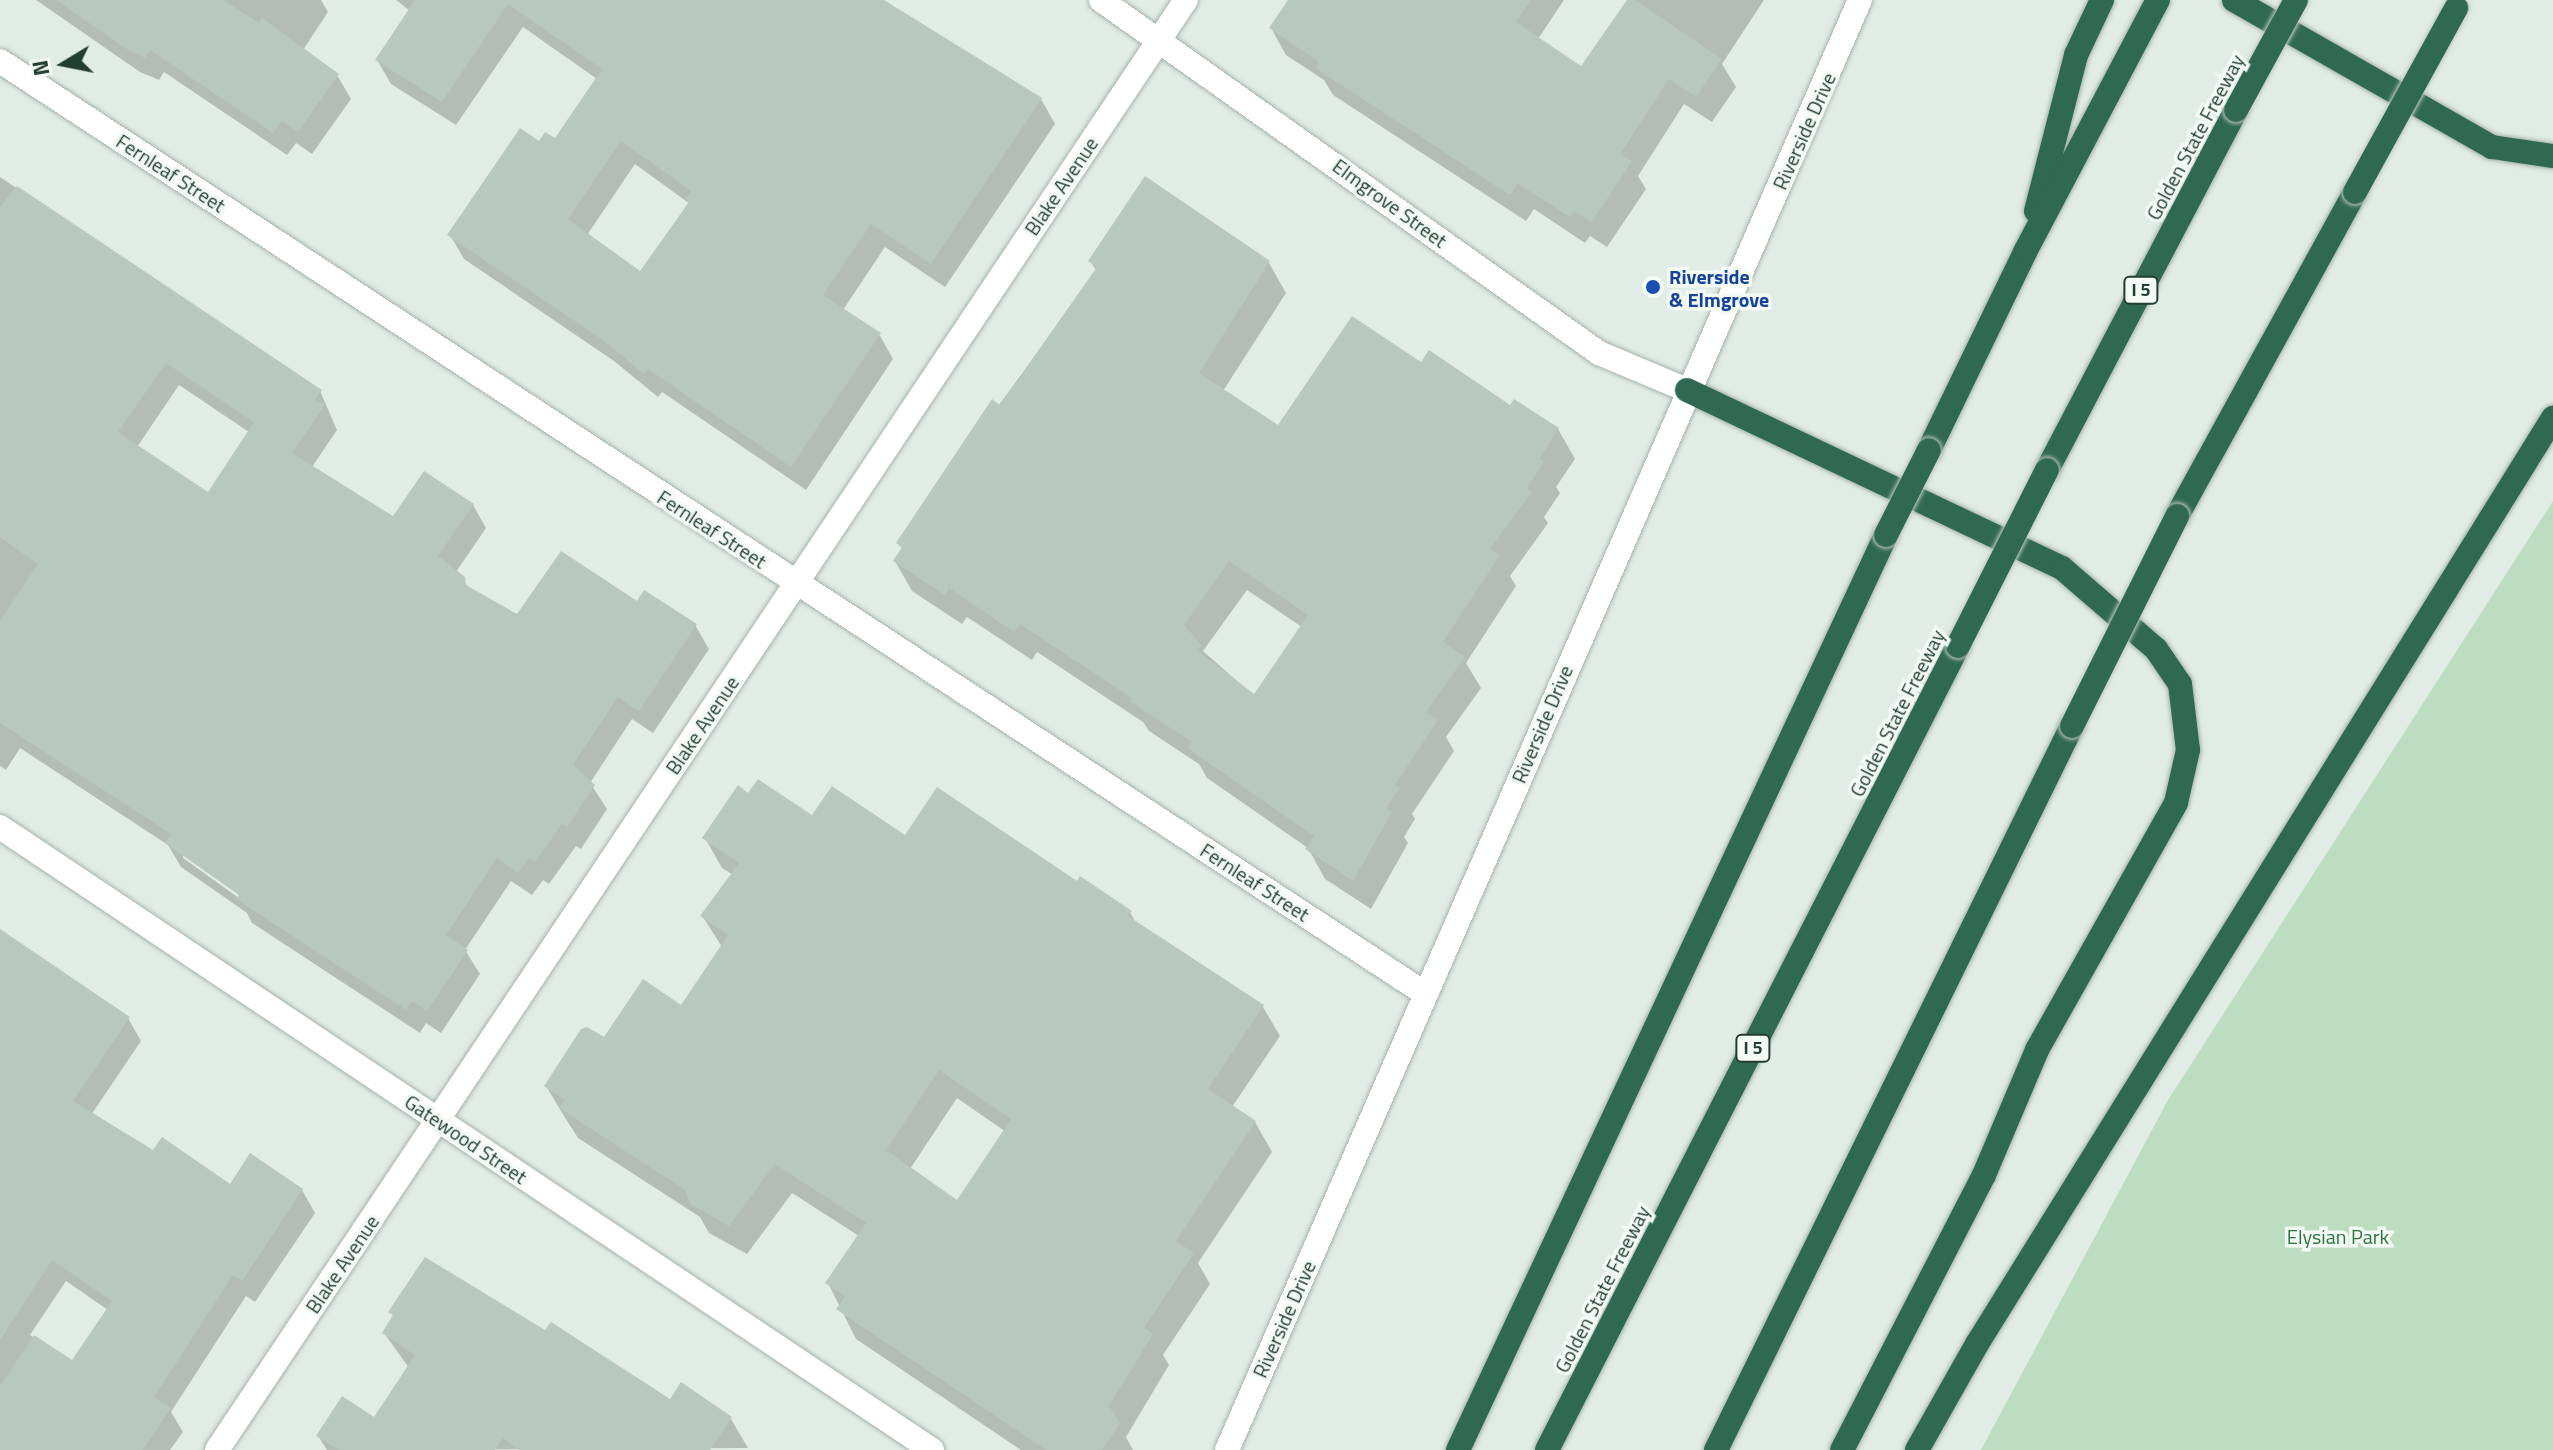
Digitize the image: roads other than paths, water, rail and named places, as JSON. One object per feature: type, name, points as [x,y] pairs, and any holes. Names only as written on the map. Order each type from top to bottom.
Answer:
[{"type":"highway","points":[[2025,252],[2076,55],[2102,0]]},
{"type":"highway","points":[[2234,0],[2492,147],[2518,155],[2553,156]]},
{"type":"highway","name":"Golden State Freeway","points":[[1547,1450],[2047,470],[2296,0]]},
{"type":"highway","points":[[1716,1450],[2177,516],[2458,4]]},
{"type":"highway","points":[[1458,1450],[1886,535],[2025,252],[2154,7]]},
{"type":"highway","points":[[1687,390],[2062,568],[2156,649],[2180,684],[2188,750],[2176,803],[2037,1050],[1984,1175],[1842,1450]]},
{"type":"highway","points":[[1917,1450],[1993,1317],[2553,418]]},
{"type":"street","name":"Elmgrove Street","points":[[1101,0],[1160,38],[1599,353],[1687,390]]},
{"type":"street","name":"Blake Avenue","points":[[217,1450],[1186,0]]},
{"type":"street","name":"Riverside Drive","points":[[1227,1450],[1687,390],[1860,0]]},
{"type":"street","name":"Fernleaf Street","points":[[0,61],[1426,994]]},
{"type":"street","name":"Gatewood Street","points":[[0,827],[932,1450]]},
{"type":"place","name":"Riverside & Elmgrove","points":[[1653,287]]},
{"type":"park label","name":"Elysian Park","points":[[2338,1236]]}]
